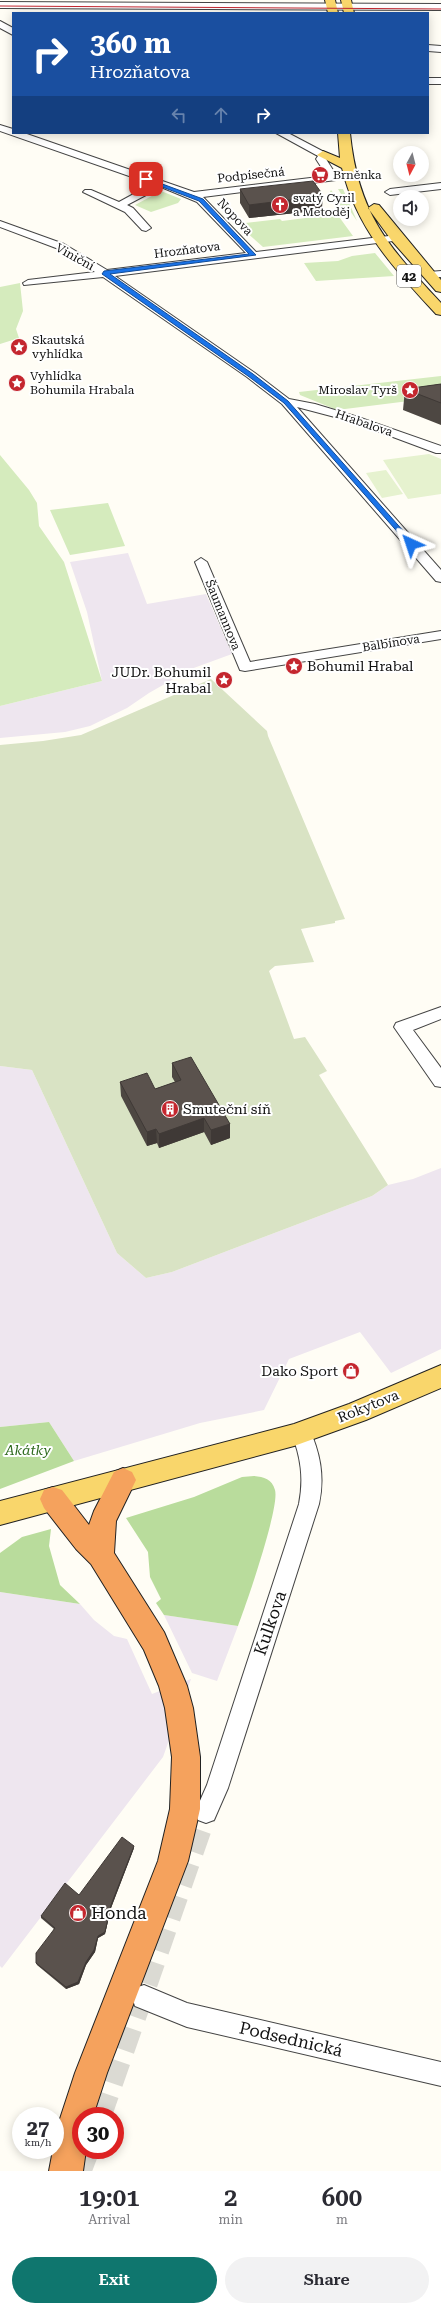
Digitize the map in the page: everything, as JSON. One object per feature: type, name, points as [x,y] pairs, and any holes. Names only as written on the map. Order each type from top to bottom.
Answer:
[{"type":"highway","points":[[100,1555],[103,1520],[123,1480]]},
{"type":"highway","points":[[53,1499],[85,1540],[100,1555],[154,1641],[173,1686],[184,1732],[186,1757],[185,1809],[180,1836],[164,1889],[91,2073],[73,2128],[66,2171]]},
{"type":"main road","name":"42","points":[[344,134],[346,165],[358,205],[378,240],[394,261],[441,311]]},
{"type":"main road","points":[[323,154],[346,165]]},
{"type":"main road","name":"42","points":[[360,166],[371,203],[397,238],[435,275],[441,288]]},
{"type":"main road","name":"Rokytova","points":[[0,1513],[298,1433],[357,1412],[441,1376]]},
{"type":"street","points":[[358,0],[380,7]]},
{"type":"street","points":[[0,5],[147,3],[331,7],[441,7]]},
{"type":"street","points":[[366,12],[380,7]]},
{"type":"street","points":[[0,24],[12,31]]},
{"type":"street","points":[[429,48],[441,49]]},
{"type":"street","points":[[429,81],[441,81]]},
{"type":"street","name":"Nopova","points":[[19,134],[193,195],[201,200],[253,255]]},
{"type":"street","points":[[284,134],[323,154]]},
{"type":"street","name":"Podpísečná","points":[[193,195],[329,180],[333,176],[321,159],[323,154]]},
{"type":"street","points":[[120,204],[160,184]]},
{"type":"street","points":[[390,192],[441,186]]},
{"type":"street","points":[[88,192],[120,204],[134,214],[146,228]]},
{"type":"street","name":"Viniční","points":[[0,224],[60,246],[104,273],[250,375],[286,402],[441,578]]},
{"type":"street","name":"Hrozňatova","points":[[28,283],[397,238]]},
{"type":"street","name":"Hrabalova","points":[[286,402],[311,406],[354,419],[440,450]]},
{"type":"street","name":"Šaumannova","points":[[201,562],[245,667]]},
{"type":"street","name":"Balbínova","points":[[245,667],[441,635]]},
{"type":"street","points":[[441,1013],[402,1027],[441,1081]]},
{"type":"street","name":"Kulkova","points":[[206,1812],[217,1788],[309,1504],[314,1476],[312,1464],[298,1433]]},
{"type":"street","name":"Podsednická","points":[[144,1997],[187,2015],[441,2074]]},
{"type":"shaded area","points":[[128,553],[147,604],[206,594],[232,654],[191,669],[149,693],[127,708],[90,726],[65,732],[0,738],[0,706],[102,681],[87,612],[70,562]]},
{"type":"shaded area","points":[[0,1066],[32,1070],[117,1253],[146,1278],[172,1272],[372,1196],[388,1185],[413,1179],[441,1168],[441,1349],[391,1373],[360,1332],[289,1359],[264,1410],[200,1423],[74,1461],[49,1422],[0,1427]]},
{"type":"shaded area","points":[[0,1592],[80,1604],[94,1620],[114,1636],[127,1639],[152,1694],[191,1679],[163,1757],[2,1968],[0,1966]]},
{"type":"shaded area","points":[[164,1615],[238,1626],[217,1681],[192,1673]]},
{"type":"green space","points":[[338,189],[343,189],[357,221],[346,205],[336,206],[330,192],[331,190],[337,198],[343,197]]},
{"type":"green space","points":[[161,191],[181,199],[178,203],[151,212],[135,205]]},
{"type":"green space","points":[[337,214],[353,236],[263,247],[237,224],[280,219],[282,221]]},
{"type":"green space","points":[[375,253],[394,276],[316,281],[304,263],[338,261],[352,256]]},
{"type":"green space","points":[[20,283],[23,311],[16,329],[19,338],[0,344],[0,287]]},
{"type":"green space","points":[[441,376],[441,397],[337,410],[300,395],[299,392]]},
{"type":"green space","points":[[429,454],[441,459],[441,494],[408,499],[383,460]]},
{"type":"green space","points":[[0,455],[29,490],[37,503],[39,526],[64,562],[102,681],[0,706]]},
{"type":"green space","points":[[386,470],[403,494],[382,498],[366,473]]},
{"type":"green space","points":[[108,503],[125,546],[70,555],[50,510]]},
{"type":"green space","points":[[211,679],[267,731],[345,919],[335,921],[335,923],[301,929],[314,962],[275,966],[269,971],[294,1039],[305,1037],[327,1071],[319,1075],[388,1185],[372,1196],[172,1272],[146,1278],[117,1253],[32,1070],[0,1066],[0,745],[43,741],[81,735]]},
{"type":"green space","name":"Akátky","points":[[49,1422],[74,1461],[0,1489],[0,1427]]},
{"type":"green space","points":[[254,1476],[264,1478],[272,1483],[275,1490],[275,1500],[268,1535],[238,1626],[164,1615],[156,1603],[161,1599],[150,1577],[148,1552],[126,1518],[194,1497],[242,1477]]},
{"type":"green space","points":[[51,1529],[49,1546],[60,1585],[80,1604],[0,1592],[0,1553],[22,1537]]},
{"type":"building","points":[[313,181],[323,195],[249,205],[240,189]]},
{"type":"building","points":[[441,384],[441,403],[405,389]]},
{"type":"building","name":"Smuteční síň","points":[[191,1057],[230,1124],[211,1130],[204,1118],[159,1134],[156,1129],[147,1132],[120,1082],[147,1073],[155,1089],[181,1080],[172,1063]]},
{"type":"building","name":"Honda","points":[[122,1837],[134,1846],[111,1905],[105,1932],[98,1936],[94,1950],[86,1962],[78,1982],[66,1987],[36,1963],[36,1953],[55,1928],[41,1916],[65,1883],[79,1895]]},
{"type":"tunnel","points":[[103,2107],[206,1812]]},
{"type":"tunnel","points":[[80,2171],[85,2159]]},
{"type":"tram line","points":[[0,6],[441,9]]},
{"type":"place","name":"Brněnka","points":[[320,175]]},
{"type":"place","name":"svatý Cyril a Metoděj","points":[[280,205]]},
{"type":"place","name":"Skautská vyhlídka","points":[[19,347]]},
{"type":"place","name":"Vyhlídka Bohumila Hrabala","points":[[17,383]]},
{"type":"place","name":"Miroslav Tyrš","points":[[410,390]]},
{"type":"place","name":"Bohumil Hrabal","points":[[294,666]]},
{"type":"place","name":"JUDr. Bohumil Hrabal","points":[[224,680]]},
{"type":"place","name":"Smuteční síň","points":[[170,1109]]},
{"type":"place","name":"Dako Sport","points":[[351,1371]]},
{"type":"place","name":"Honda","points":[[78,1913]]},
{"type":"route","points":[[146,179],[193,195],[201,200],[253,255],[104,273],[250,375],[286,402],[411,544]]}]
